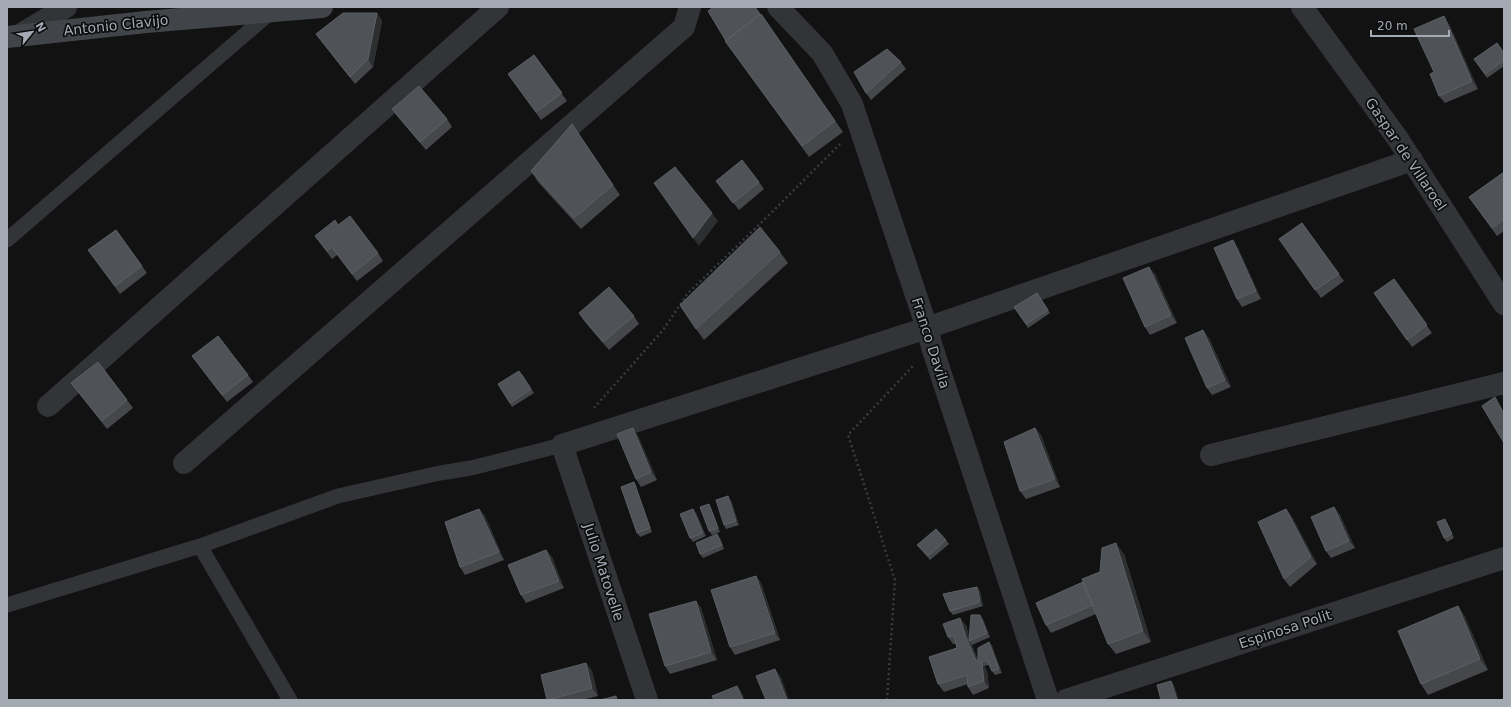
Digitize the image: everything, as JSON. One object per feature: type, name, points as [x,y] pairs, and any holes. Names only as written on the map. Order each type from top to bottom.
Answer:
[{"type":"main road","name":"Antonio Clavijo","points":[[11,39],[146,22],[322,7]]},
{"type":"street","points":[[11,39],[66,7]]},
{"type":"street","points":[[48,406],[498,7]]},
{"type":"street","points":[[184,463],[684,27],[690,7]]},
{"type":"street","name":"Franco Davila","points":[[778,7],[822,53],[852,104],[930,337],[1048,700]]},
{"type":"street","name":"Gaspar de Villaroel","points":[[1302,7],[1398,139],[1504,304]]},
{"type":"street","points":[[562,445],[930,337],[1412,160]]},
{"type":"street","points":[[1211,456],[1504,383]]},
{"type":"street","name":"Julio Matovelle","points":[[562,445],[647,700]]},
{"type":"street","name":"Espinosa Polit","points":[[1066,700],[1504,558]]},
{"type":"lane","points":[[7,240],[272,12]]},
{"type":"lane","points":[[7,605],[200,546],[338,496],[440,473],[471,468],[562,445]]},
{"type":"lane","points":[[200,546],[290,700]]},
{"type":"path","points":[[590,412],[663,330],[688,293],[765,219],[858,125]]},
{"type":"path","points":[[887,700],[895,580],[848,435],[930,337]]},
{"type":"building","points":[[714,7],[755,7],[760,14],[726,41],[708,11]]},
{"type":"building","points":[[343,13],[377,13],[368,59],[350,77],[316,34]]},
{"type":"building","points":[[761,14],[835,121],[802,146],[725,41]]},
{"type":"building","points":[[1444,16],[1472,81],[1439,96],[1430,74],[1434,72],[1414,29]]},
{"type":"building","points":[[1497,43],[1504,53],[1504,60],[1485,74],[1474,59]]},
{"type":"building","points":[[887,49],[901,62],[866,93],[854,72]]},
{"type":"building","points":[[534,55],[562,93],[536,112],[508,74]]},
{"type":"building","points":[[419,86],[447,119],[420,142],[392,109]]},
{"type":"building","points":[[572,124],[613,185],[574,218],[531,171]]},
{"type":"building","points":[[742,160],[759,182],[733,203],[716,181]]},
{"type":"building","points":[[675,167],[712,213],[693,238],[654,183]]},
{"type":"building","points":[[1504,172],[1504,219],[1492,228],[1469,197]]},
{"type":"building","points":[[350,216],[378,253],[352,274],[332,247],[327,251],[315,236],[335,220],[338,225]]},
{"type":"building","points":[[1302,223],[1339,274],[1315,290],[1279,239]]},
{"type":"building","points":[[760,227],[780,252],[696,329],[680,305]]},
{"type":"building","points":[[116,230],[142,266],[115,286],[88,250]]},
{"type":"building","points":[[1233,240],[1256,291],[1237,299],[1214,248]]},
{"type":"building","points":[[1149,267],[1171,315],[1145,327],[1123,278]]},
{"type":"building","points":[[1394,279],[1427,325],[1407,340],[1374,293]]},
{"type":"building","points":[[609,287],[634,316],[603,342],[579,313]]},
{"type":"building","points":[[1037,293],[1048,310],[1026,324],[1014,307]]},
{"type":"building","points":[[1203,330],[1225,380],[1207,388],[1185,338]]},
{"type":"building","points":[[218,336],[248,375],[222,395],[192,356]]},
{"type":"building","points":[[98,362],[127,400],[102,421],[71,383]]},
{"type":"building","points":[[519,371],[531,389],[510,403],[498,384]]},
{"type":"building","points":[[1495,397],[1503,412],[1504,411],[1504,443],[1482,406]]},
{"type":"building","points":[[633,428],[651,472],[636,479],[617,434]]},
{"type":"building","points":[[1035,428],[1055,479],[1020,491],[1004,442]]},
{"type":"building","points":[[634,482],[650,528],[637,533],[621,487]]},
{"type":"building","points":[[728,496],[736,521],[724,525],[716,500]]},
{"type":"building","points":[[709,504],[718,528],[709,531],[700,507]]},
{"type":"building","points":[[1334,507],[1349,541],[1326,551],[1311,517]]},
{"type":"building","points":[[479,509],[499,552],[460,567],[445,522]]},
{"type":"building","points":[[693,509],[703,533],[690,538],[680,514]]},
{"type":"building","points":[[1286,509],[1311,557],[1284,579],[1258,522]]},
{"type":"building","points":[[1445,519],[1452,534],[1444,538],[1437,522]]},
{"type":"building","points":[[936,529],[946,540],[928,556],[917,545]]},
{"type":"building","points":[[717,534],[722,545],[700,554],[696,543]]},
{"type":"building","points":[[1116,543],[1143,631],[1108,644],[1082,579],[1100,572],[1102,548]]},
{"type":"building","points":[[546,550],[559,581],[521,595],[508,565]]},
{"type":"building","points":[[756,576],[775,633],[730,647],[711,590]]},
{"type":"building","points":[[1083,582],[1093,605],[1046,625],[1036,603]]},
{"type":"building","points":[[977,587],[980,602],[950,611],[943,594]]},
{"type":"building","points":[[696,601],[711,652],[665,666],[649,614]]},
{"type":"building","points":[[1458,606],[1480,659],[1421,684],[1398,631]]},
{"type":"building","points":[[971,615],[980,615],[987,633],[969,641]]},
{"type":"building","points":[[960,618],[976,660],[982,664],[984,681],[968,687],[967,675],[938,684],[929,657],[957,648],[954,635],[948,637],[943,624]]},
{"type":"building","points":[[989,642],[999,669],[992,671],[987,660],[980,663],[978,661],[978,648]]},
{"type":"building","points":[[586,663],[592,688],[547,700],[541,675]]},
{"type":"building","points":[[775,669],[787,700],[766,700],[756,676]]},
{"type":"building","points":[[1171,681],[1177,700],[1161,700],[1157,685]]},
{"type":"building","points":[[737,686],[743,700],[714,700],[712,696]]},
{"type":"building","points":[[616,696],[617,700],[600,700]]}]
